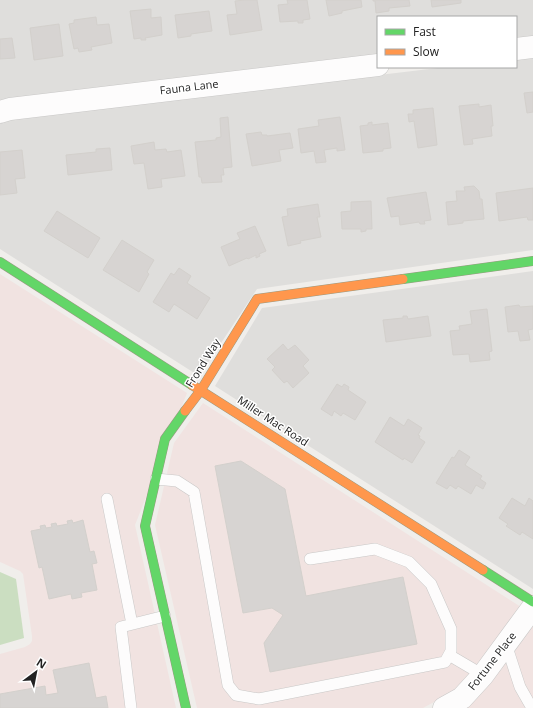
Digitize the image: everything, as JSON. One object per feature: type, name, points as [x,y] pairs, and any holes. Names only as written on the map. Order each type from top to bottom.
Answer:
[{"type":"street","points":[[517,49],[533,46]]},
{"type":"street","name":"Fauna Lane","points":[[0,112],[18,108],[377,65]]},
{"type":"street","name":"Frond Way","points":[[186,708],[145,526],[164,439],[201,390],[257,299],[533,260]]},
{"type":"street","name":"Miller Mac Road","points":[[0,262],[533,602]]},
{"type":"street","name":"Fortune Place","points":[[444,708],[462,698],[483,675],[533,607]]},
{"type":"lane","points":[[156,479],[177,481],[194,492],[228,685],[236,695],[259,699],[265,703],[444,662],[451,651],[452,629],[431,584],[409,562],[376,549],[310,560]]},
{"type":"lane","points":[[107,499],[132,624]]},
{"type":"lane","points":[[131,708],[121,627],[165,616]]},
{"type":"lane","points":[[506,644],[520,687],[532,708]]},
{"type":"lane","points":[[449,655],[483,675]]},
{"type":"shaded area","points":[[0,0],[533,0],[533,36],[517,38],[517,16],[377,16],[377,55],[0,102]]},
{"type":"shaded area","points":[[533,57],[533,250],[257,289],[199,376],[0,249],[0,122],[11,119],[438,68],[517,68],[517,59]]},
{"type":"shaded area","points":[[533,271],[533,589],[215,386],[262,308]]},
{"type":"shaded area","points":[[0,274],[187,393],[135,525],[176,708],[0,708],[0,654],[25,647],[32,641],[32,636],[23,574],[20,571],[0,562]]},
{"type":"shaded area","points":[[203,403],[521,607],[476,669],[456,690],[423,708],[197,708],[155,525],[174,443]]},
{"type":"shaded area","points":[[533,623],[533,708],[463,708]]},
{"type":"green space","points":[[0,572],[16,579],[24,638],[0,645]]},
{"type":"building","points":[[257,0],[262,30],[230,35],[227,15],[237,14],[235,1]]},
{"type":"building","points":[[287,0],[307,0],[310,19],[303,20],[303,23],[298,23],[298,21],[280,22],[278,5],[288,4]]},
{"type":"building","points":[[326,0],[361,0],[362,7],[342,11],[342,13],[329,16]]},
{"type":"building","points":[[373,0],[409,0],[410,6],[389,8],[389,11],[376,13],[375,1]]},
{"type":"building","points":[[431,0],[461,0],[461,3],[432,7]]},
{"type":"building","points":[[151,9],[151,18],[161,17],[162,35],[145,38],[146,40],[141,40],[141,38],[134,39],[130,11]]},
{"type":"building","points":[[209,11],[212,31],[191,34],[191,36],[178,38],[175,15]]},
{"type":"building","points":[[96,17],[97,25],[109,24],[112,43],[91,47],[92,50],[79,52],[78,48],[74,49],[69,24],[74,23],[74,20]]},
{"type":"building","points":[[59,24],[63,56],[34,60],[30,28]]},
{"type":"building","points":[[12,38],[15,58],[0,59],[0,39]]},
{"type":"building","points":[[533,92],[533,112],[527,113],[524,93]]},
{"type":"building","points":[[479,104],[479,107],[491,105],[493,126],[491,126],[492,136],[472,139],[473,144],[464,145],[459,106]]},
{"type":"building","points":[[433,108],[437,145],[418,148],[414,121],[409,122],[408,114],[413,114],[413,110]]},
{"type":"building","points":[[228,117],[232,167],[223,168],[224,175],[221,175],[222,182],[202,183],[201,177],[199,177],[195,142],[216,140],[216,138],[221,137],[220,118]]},
{"type":"building","points":[[340,117],[345,150],[337,151],[337,148],[324,150],[326,162],[316,163],[314,151],[301,153],[298,129],[319,126],[318,120]]},
{"type":"building","points":[[372,122],[372,125],[388,123],[391,148],[383,149],[383,151],[363,153],[360,126],[368,125],[368,123]]},
{"type":"building","points":[[261,132],[262,135],[267,136],[290,133],[293,148],[279,150],[281,161],[252,166],[246,134]]},
{"type":"building","points":[[154,142],[155,150],[166,149],[167,152],[181,150],[185,176],[161,179],[162,187],[148,189],[144,163],[134,164],[131,146]]},
{"type":"building","points":[[110,148],[112,170],[68,175],[66,155],[96,152],[96,149]]},
{"type":"building","points":[[22,150],[25,178],[15,179],[17,193],[0,195],[0,152]]},
{"type":"building","points":[[474,186],[479,191],[480,199],[482,199],[484,219],[463,221],[463,223],[448,225],[446,202],[457,201],[456,191],[465,191],[464,187]]},
{"type":"building","points":[[533,188],[533,220],[528,220],[527,217],[499,221],[496,193]]},
{"type":"building","points":[[426,192],[431,220],[424,221],[425,224],[420,224],[419,222],[400,225],[399,216],[391,217],[387,198]]},
{"type":"building","points":[[371,201],[372,229],[366,229],[366,231],[361,232],[361,229],[342,229],[341,212],[351,211],[351,202]]},
{"type":"building","points":[[318,204],[320,217],[317,217],[321,237],[300,241],[301,243],[288,246],[282,217],[288,216],[287,209]]},
{"type":"building","points":[[57,211],[100,238],[88,258],[44,231]]},
{"type":"building","points":[[255,226],[266,251],[259,254],[260,256],[256,258],[256,255],[229,266],[221,247],[240,239],[237,233]]},
{"type":"building","points":[[122,240],[154,260],[147,272],[149,274],[139,292],[103,270]]},
{"type":"building","points":[[179,268],[191,276],[187,283],[210,298],[197,319],[174,304],[169,312],[153,302],[171,273],[174,275]]},
{"type":"building","points":[[519,305],[520,307],[533,306],[533,329],[528,330],[530,340],[520,341],[518,331],[508,332],[505,307]]},
{"type":"building","points":[[487,309],[492,351],[489,352],[490,360],[470,362],[469,354],[453,355],[450,331],[460,330],[459,326],[472,324],[470,311]]},
{"type":"building","points":[[403,316],[407,316],[408,319],[428,316],[431,336],[386,342],[383,320],[403,318]]},
{"type":"building","points":[[283,344],[288,350],[295,345],[309,360],[303,366],[309,373],[293,388],[287,381],[284,383],[272,370],[275,367],[267,359]]},
{"type":"building","points":[[337,384],[342,387],[344,384],[349,387],[348,390],[366,402],[355,420],[343,413],[341,416],[334,411],[332,416],[321,409]]},
{"type":"building","points":[[390,417],[404,426],[408,419],[422,428],[418,435],[420,436],[419,438],[425,442],[412,463],[404,458],[403,460],[375,442]]},
{"type":"building","points":[[459,450],[470,457],[465,465],[482,476],[480,479],[486,483],[483,489],[476,485],[471,494],[458,486],[456,489],[450,485],[447,489],[436,483],[452,457],[454,458]]},
{"type":"building","points":[[241,461],[285,489],[306,596],[403,577],[417,644],[270,672],[264,643],[283,615],[272,608],[243,613],[215,466]]},
{"type":"building","points":[[512,498],[525,506],[529,498],[533,501],[533,539],[522,532],[520,535],[506,526],[508,524],[499,518]]},
{"type":"building","points":[[72,520],[73,523],[83,520],[90,552],[94,551],[97,563],[92,564],[97,590],[81,593],[82,597],[72,599],[71,594],[49,599],[42,567],[39,568],[31,531],[41,529],[40,526],[45,525],[46,528],[52,527],[51,524],[56,523],[57,526],[68,524],[67,521]]},
{"type":"building","points":[[89,663],[96,698],[106,696],[108,708],[0,708],[0,694],[45,686],[46,695],[58,693],[53,670]]},
{"type":"traffic: fast","points":[[403,279],[533,261]]},
{"type":"traffic: fast","points":[[0,262],[192,385]]},
{"type":"traffic: fast","points":[[185,411],[165,439],[145,526],[186,708]]},
{"type":"traffic: fast","points":[[483,570],[533,602]]},
{"type":"traffic: slow","points":[[185,411],[201,390],[257,299],[403,279]]},
{"type":"traffic: slow","points":[[192,385],[483,570]]}]
